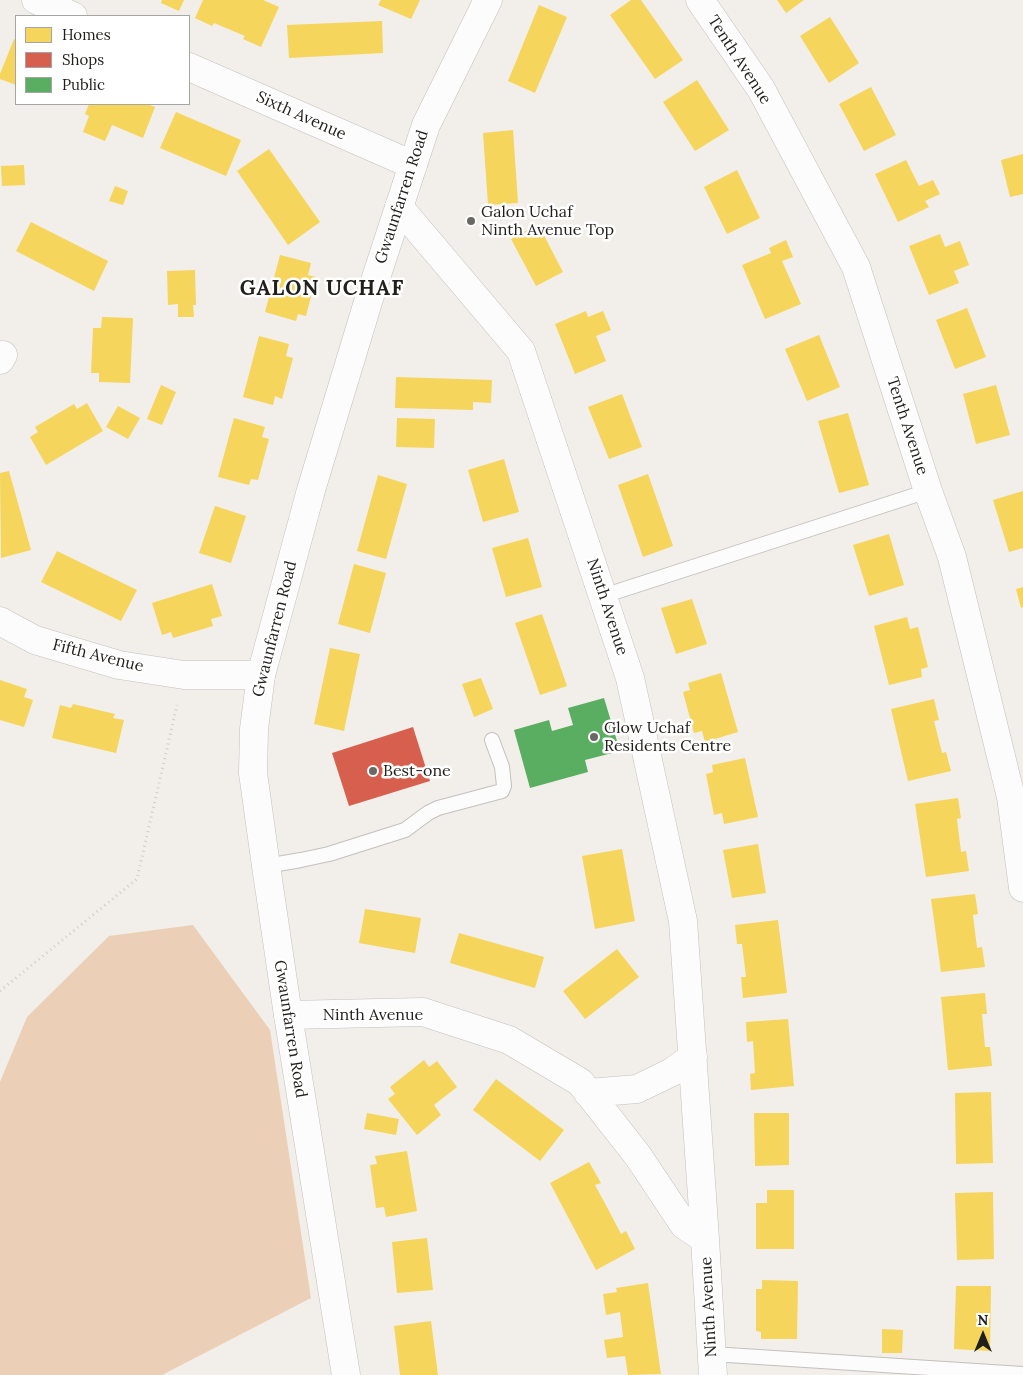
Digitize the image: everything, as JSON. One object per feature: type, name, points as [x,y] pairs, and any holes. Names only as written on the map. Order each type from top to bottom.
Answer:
[{"type":"street","points":[[36,0],[71,15]]},
{"type":"street","name":"Gwaunfarren Road","points":[[346,1375],[266,866],[253,773],[254,729],[261,675],[311,490],[368,302],[426,125],[488,0]]},
{"type":"street","name":"Tenth Avenue","points":[[700,0],[761,89],[856,267],[928,491],[952,557],[1011,797],[1023,888]]},
{"type":"street","name":"Sixth Avenue","points":[[190,67],[413,165]]},
{"type":"street","name":"Ninth Avenue","points":[[399,208],[521,351],[630,678],[683,921],[712,1364]]},
{"type":"street","name":"Fifth Avenue","points":[[0,621],[36,640],[119,665],[184,675],[261,675]]},
{"type":"street","name":"Ninth Avenue","points":[[288,1015],[423,1012],[509,1040],[580,1082],[638,1156],[684,1224],[705,1239]]},
{"type":"street","points":[[588,1093],[637,1089],[672,1072],[692,1057]]},
{"type":"lane","points":[[603,596],[928,491]]},
{"type":"lane","points":[[266,866],[328,854],[405,830],[438,808],[502,791],[504,786],[502,767],[492,740]]},
{"type":"lane","points":[[712,1364],[1023,1374]]},
{"type":"path","points":[[0,991],[137,879],[184,675]]},
{"type":"shaded area","points":[[193,925],[270,1030],[311,1298],[162,1375],[0,1375],[0,1082],[27,1017],[109,936]]},
{"type":"building: Homes","points":[[162,0],[184,0],[179,11],[161,3]]},
{"type":"building: Homes","points":[[203,0],[263,0],[279,7],[261,47],[243,39],[245,36],[214,23],[212,26],[195,18]]},
{"type":"building: Homes","points":[[381,0],[420,0],[411,19],[378,5]]},
{"type":"building: Homes","points":[[631,0],[641,0],[683,60],[655,79],[610,15]]},
{"type":"building: Homes","points":[[777,0],[804,0],[786,13]]},
{"type":"building: Homes","points":[[539,5],[567,17],[535,93],[508,81]]},
{"type":"building: Homes","points":[[830,17],[859,63],[829,83],[800,36]]},
{"type":"building: Homes","points":[[382,21],[383,53],[289,58],[287,25]]},
{"type":"building: Homes","points":[[14,39],[15,85],[0,79],[0,74]]},
{"type":"building: Homes","points":[[697,80],[729,130],[695,151],[663,102]]},
{"type":"building: Homes","points":[[871,87],[896,135],[864,151],[839,104]]},
{"type":"building: Homes","points":[[89,105],[150,105],[155,107],[143,138],[112,125],[105,141],[83,132],[89,116],[85,114]]},
{"type":"building: Homes","points":[[176,112],[241,140],[226,176],[160,148]]},
{"type":"building: Homes","points":[[513,130],[518,203],[488,205],[483,133]]},
{"type":"building: Homes","points":[[269,149],[320,222],[288,245],[237,171]]},
{"type":"building: Homes","points":[[1023,154],[1023,194],[1010,197],[1001,160]]},
{"type":"building: Homes","points":[[906,160],[919,186],[933,180],[940,194],[925,201],[929,207],[898,222],[875,174]]},
{"type":"building: Homes","points":[[24,165],[25,185],[2,186],[1,166]]},
{"type":"building: Homes","points":[[737,170],[760,218],[727,234],[704,187]]},
{"type":"building: Homes","points":[[115,186],[128,191],[123,205],[109,201]]},
{"type":"building: Homes","points":[[31,222],[108,261],[94,291],[16,251]]},
{"type":"building: Homes","points":[[538,224],[563,272],[536,286],[511,239]]},
{"type":"building: Homes","points":[[940,234],[945,247],[960,241],[969,265],[954,271],[959,283],[929,295],[909,246]]},
{"type":"building: Homes","points":[[786,240],[793,257],[782,261],[801,304],[765,319],[742,265],[771,253],[769,248]]},
{"type":"building: Homes","points":[[280,255],[311,263],[308,275],[316,277],[306,316],[298,314],[296,321],[265,312]]},
{"type":"building: Homes","points":[[195,270],[196,305],[193,305],[194,317],[178,317],[178,304],[168,305],[167,271]]},
{"type":"building: Homes","points":[[967,308],[986,357],[955,369],[936,320]]},
{"type":"building: Homes","points":[[586,311],[588,317],[603,311],[611,330],[596,336],[606,361],[575,374],[555,324]]},
{"type":"building: Homes","points":[[102,317],[133,318],[130,383],[99,382],[99,373],[91,373],[93,328],[101,328]]},
{"type":"building: Homes","points":[[819,335],[840,387],[807,401],[785,349]]},
{"type":"building: Homes","points":[[259,336],[289,344],[286,356],[293,358],[282,399],[275,396],[273,405],[243,397]]},
{"type":"building: Homes","points":[[396,377],[492,380],[491,403],[473,402],[473,410],[395,408]]},
{"type":"building: Homes","points":[[161,385],[176,392],[162,425],[147,419]]},
{"type":"building: Homes","points":[[996,385],[1010,435],[976,444],[963,394]]},
{"type":"building: Homes","points":[[622,394],[642,447],[609,459],[588,407]]},
{"type":"building: Homes","points":[[87,403],[103,431],[46,465],[30,437],[38,432],[35,427],[74,404],[77,409]]},
{"type":"building: Homes","points":[[118,406],[140,418],[128,439],[106,427]]},
{"type":"building: Homes","points":[[848,413],[869,485],[839,493],[818,421]]},
{"type":"building: Homes","points":[[234,418],[265,427],[262,437],[269,439],[258,480],[251,479],[249,485],[218,477]]},
{"type":"building: Homes","points":[[397,418],[435,419],[434,448],[396,447]]},
{"type":"building: Homes","points":[[504,459],[519,512],[483,522],[468,470]]},
{"type":"building: Homes","points":[[9,471],[31,550],[1,558],[0,473]]},
{"type":"building: Homes","points":[[648,474],[673,546],[643,557],[618,485]]},
{"type":"building: Homes","points":[[378,475],[407,484],[386,559],[357,551]]},
{"type":"building: Homes","points":[[1023,491],[1023,548],[1009,552],[993,500]]},
{"type":"building: Homes","points":[[215,506],[246,516],[231,563],[199,553]]},
{"type":"building: Homes","points":[[889,534],[904,585],[869,596],[853,545]]},
{"type":"building: Homes","points":[[528,538],[542,587],[506,597],[492,548]]},
{"type":"building: Homes","points":[[57,551],[137,590],[121,621],[41,582]]},
{"type":"building: Homes","points":[[354,564],[386,573],[370,633],[338,624]]},
{"type":"building: Homes","points":[[212,584],[222,616],[211,619],[213,626],[173,638],[171,632],[162,635],[152,603]]},
{"type":"building: Homes","points":[[1023,587],[1023,607],[1021,608],[1016,589]]},
{"type":"building: Homes","points":[[692,599],[707,644],[676,654],[661,608]]},
{"type":"building: Homes","points":[[542,614],[567,686],[540,695],[515,623]]},
{"type":"building: Homes","points":[[907,617],[910,629],[918,627],[928,667],[921,669],[922,677],[889,685],[874,626]]},
{"type":"building: Homes","points":[[330,648],[360,654],[344,731],[314,724]]},
{"type":"building: Homes","points":[[721,673],[738,732],[705,742],[702,731],[694,733],[683,692],[690,690],[688,683]]},
{"type":"building: Homes","points":[[481,678],[493,709],[474,717],[462,684]]},
{"type":"building: Homes","points":[[0,680],[27,689],[24,697],[33,700],[24,727],[0,720]]},
{"type":"building: Homes","points":[[934,699],[939,720],[934,721],[942,753],[946,752],[951,771],[908,781],[891,709]]},
{"type":"building: Homes","points":[[73,704],[115,714],[113,718],[124,720],[116,753],[52,738],[60,705],[71,708]]},
{"type":"building: Homes","points":[[745,758],[758,817],[724,824],[722,813],[714,815],[706,774],[713,772],[712,765]]},
{"type":"building: Homes","points":[[958,798],[961,818],[957,819],[961,852],[966,851],[969,871],[926,877],[915,804]]},
{"type":"building: Homes","points":[[758,844],[766,893],[732,898],[723,850]]},
{"type":"building: Homes","points":[[622,849],[635,921],[595,929],[582,856]]},
{"type":"building: Homes","points":[[975,894],[978,914],[973,915],[977,948],[982,947],[985,967],[941,972],[931,899]]},
{"type":"building: Homes","points":[[365,909],[421,918],[415,953],[359,943]]},
{"type":"building: Homes","points":[[778,920],[787,993],[743,998],[741,977],[746,977],[742,944],[737,944],[735,925]]},
{"type":"building: Homes","points":[[459,933],[544,957],[535,988],[450,963]]},
{"type":"building: Homes","points":[[617,949],[639,977],[585,1019],[563,991]]},
{"type":"building: Homes","points":[[985,993],[987,1014],[982,1014],[985,1047],[990,1047],[992,1066],[948,1070],[941,997]]},
{"type":"building: Homes","points":[[788,1019],[794,1086],[751,1090],[750,1074],[755,1073],[753,1041],[747,1042],[746,1022]]},
{"type":"building: Homes","points":[[424,1060],[429,1067],[437,1061],[457,1087],[434,1105],[441,1115],[417,1135],[388,1099],[395,1094],[390,1087]]},
{"type":"building: Homes","points":[[496,1079],[564,1130],[540,1161],[473,1110]]},
{"type":"building: Homes","points":[[991,1092],[993,1163],[956,1164],[955,1093]]},
{"type":"building: Homes","points":[[367,1113],[399,1119],[396,1135],[364,1129]]},
{"type":"building: Homes","points":[[754,1113],[789,1113],[789,1165],[755,1166]]},
{"type":"building: Homes","points":[[407,1151],[417,1211],[386,1217],[384,1207],[376,1208],[370,1165],[377,1164],[375,1156]]},
{"type":"building: Homes","points":[[589,1162],[601,1183],[595,1185],[621,1234],[626,1231],[635,1249],[596,1270],[550,1183]]},
{"type":"building: Homes","points":[[767,1190],[794,1190],[794,1249],[756,1249],[756,1203],[767,1203]]},
{"type":"building: Homes","points":[[993,1192],[994,1259],[957,1260],[955,1193]]},
{"type":"building: Homes","points":[[427,1238],[433,1290],[397,1293],[392,1242]]},
{"type":"building: Homes","points":[[762,1280],[798,1281],[797,1339],[761,1339],[761,1332],[756,1331],[756,1289],[762,1289]]},
{"type":"building: Homes","points":[[648,1283],[661,1374],[628,1375],[625,1356],[607,1358],[604,1340],[623,1337],[620,1312],[606,1315],[603,1294],[617,1292],[616,1288]]},
{"type":"building: Homes","points":[[956,1286],[991,1286],[990,1351],[954,1349]]},
{"type":"building: Homes","points":[[431,1321],[438,1375],[400,1375],[394,1326]]},
{"type":"building: Homes","points":[[882,1329],[903,1330],[902,1353],[882,1353]]},
{"type":"building: Shops","points":[[413,727],[430,781],[349,806],[332,753]]},
{"type":"building: Public","points":[[604,698],[620,751],[585,760],[588,772],[530,788],[514,730],[549,720],[552,731],[573,725],[568,708]]},
{"type":"place","name":"Galon Uchaf Ninth Avenue Top","points":[[471,221]]},
{"type":"place","name":"Glow Uchaf Residents Centre","points":[[594,737]]},
{"type":"place","name":"Best-one","points":[[373,771]]},
{"type":"district","name":"GALON UCHAF","points":[[322,289]]}]
